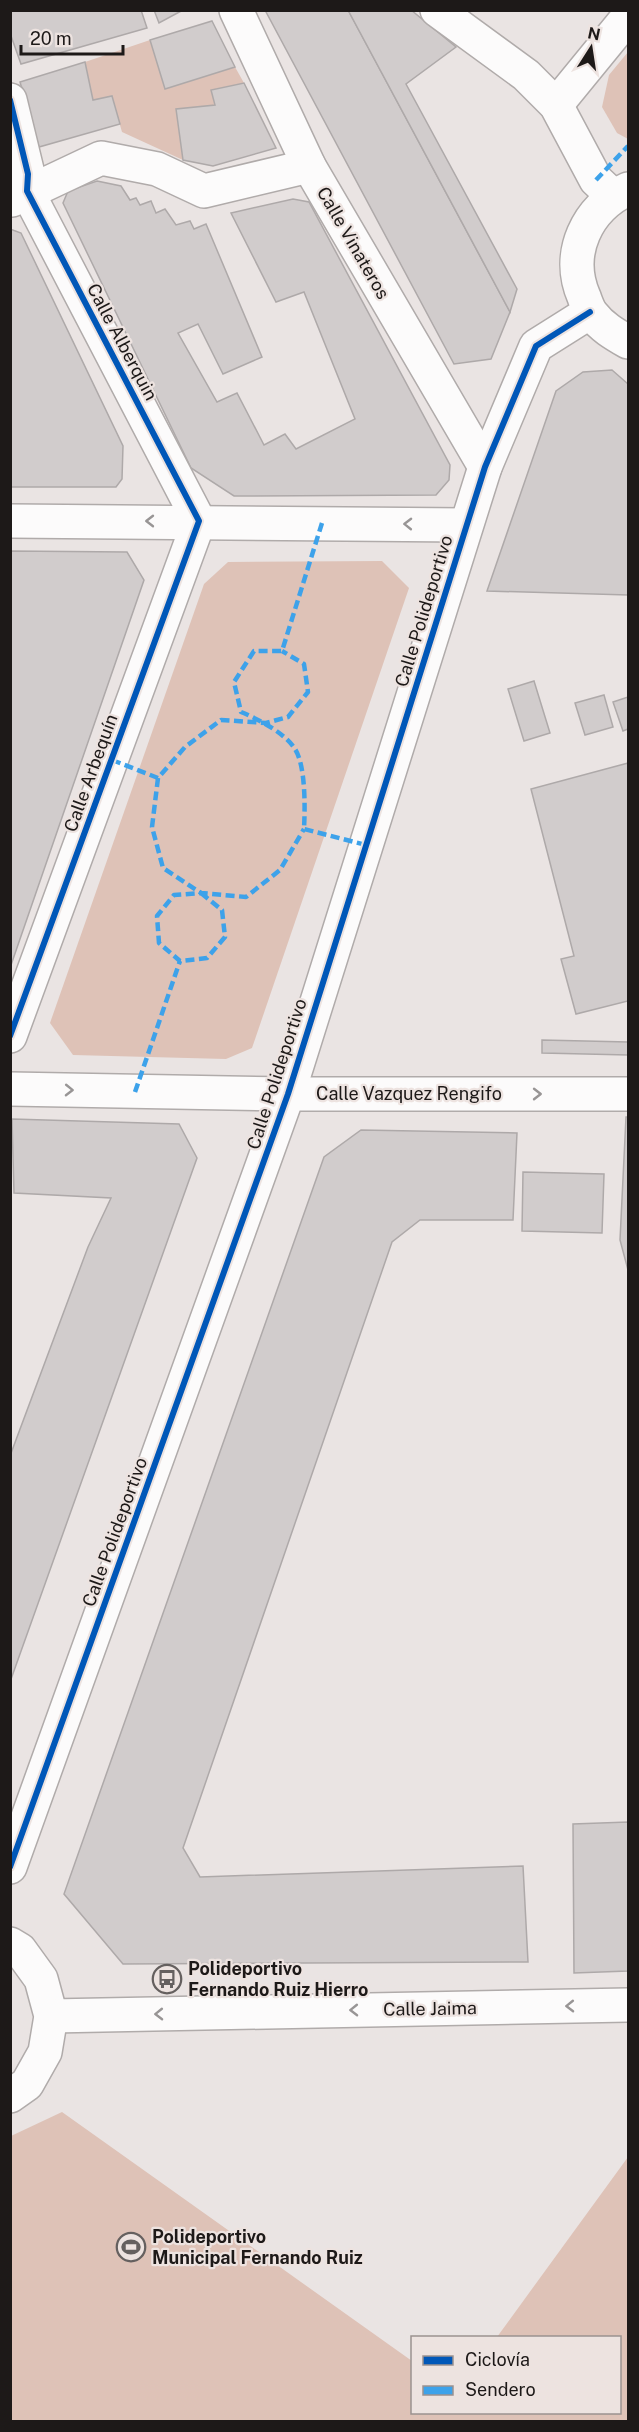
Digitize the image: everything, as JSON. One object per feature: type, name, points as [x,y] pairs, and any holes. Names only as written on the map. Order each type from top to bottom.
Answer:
[{"type":"street","name":"Calle Vinateros","points":[[236,10],[309,166],[485,467]]},
{"type":"street","points":[[437,10],[526,75],[556,105],[596,180],[621,192],[590,219],[577,249],[577,282],[590,312],[608,331],[628,342]]},
{"type":"street","points":[[556,105],[628,17]]},
{"type":"street","name":"Calle Alberquin","points":[[10,100],[22,189],[199,521]]},
{"type":"street","points":[[22,189],[101,158],[157,169],[204,190],[309,166]]},
{"type":"street","name":"Calle Polideportivo","points":[[10,1867],[288,1094],[485,467],[536,346],[590,312]]},
{"type":"street","points":[[10,521],[466,525]]},
{"type":"street","name":"Calle Arbequín","points":[[10,1036],[199,521]]},
{"type":"street","name":"Calle Vazquez Rengifo","points":[[10,1089],[288,1094],[628,1094]]},
{"type":"street","points":[[10,1944],[20,1950],[41,1979],[51,2016],[45,2052],[27,2084],[10,2096]]},
{"type":"street","name":"Calle Jaima","points":[[51,2016],[628,2005]]},
{"type":"shaded area","points":[[150,40],[165,89],[235,67],[244,83],[211,90],[215,105],[176,109],[183,160],[122,132],[112,97],[93,100],[85,62]]},
{"type":"shaded area","points":[[628,52],[628,139],[617,133],[602,107],[609,75]]},
{"type":"shaded area","points":[[382,561],[409,588],[252,1048],[226,1059],[73,1055],[50,1023],[204,584],[228,562]]},
{"type":"shaded area","name":"Polideportivo Municipal Fernando Ruiz","points":[[62,2112],[411,2360],[411,2414],[621,2414],[621,2336],[498,2336],[628,2157],[628,2421],[11,2421],[11,2136]]},
{"type":"building","points":[[10,10],[141,10],[147,28],[21,64],[10,33]]},
{"type":"building","points":[[154,10],[183,10],[159,23]]},
{"type":"building","points":[[265,10],[348,10],[510,312],[491,359],[454,364]]},
{"type":"building","points":[[348,10],[411,10],[456,47],[406,84],[517,289],[510,312]]},
{"type":"building","points":[[212,21],[235,67],[165,89],[150,40]]},
{"type":"building","points":[[85,62],[93,100],[112,96],[120,124],[39,147],[20,82]]},
{"type":"building","points":[[244,83],[276,148],[213,166],[183,160],[176,109],[215,105],[211,90]]},
{"type":"building","points":[[97,181],[121,186],[130,200],[136,198],[140,205],[151,201],[156,213],[165,209],[176,225],[190,221],[194,229],[206,224],[262,357],[223,374],[198,324],[178,333],[217,402],[237,393],[264,445],[285,434],[296,449],[355,419],[304,292],[276,302],[231,213],[293,199],[309,202],[450,465],[449,480],[436,495],[234,496],[191,468],[63,203],[68,191]]},
{"type":"building","points":[[10,229],[21,233],[123,446],[122,479],[116,487],[10,487]]},
{"type":"building","points":[[612,370],[628,384],[628,595],[487,591],[556,391],[583,372]]},
{"type":"building","points":[[10,551],[127,552],[144,580],[10,968]]},
{"type":"building","points":[[534,681],[550,733],[524,741],[508,689]]},
{"type":"building","points":[[604,695],[613,727],[585,735],[575,703]]},
{"type":"building","points":[[628,697],[628,729],[623,731],[613,702]]},
{"type":"building","points":[[628,763],[628,1001],[576,1014],[561,959],[574,956],[531,789]]},
{"type":"building","points":[[542,1040],[628,1042],[628,1055],[542,1053]]},
{"type":"building","points":[[626,1117],[628,1117],[628,1270],[620,1240]]},
{"type":"building","points":[[12,1119],[179,1124],[197,1158],[10,1682],[10,1456],[88,1247],[111,1198],[14,1193]]},
{"type":"building","points":[[361,1130],[517,1133],[513,1220],[420,1220],[392,1242],[183,1848],[200,1877],[523,1866],[528,1962],[123,1964],[64,1894],[324,1157]]},
{"type":"building","points":[[523,1172],[604,1174],[602,1233],[522,1231]]},
{"type":"building","points":[[628,1822],[628,1971],[574,1973],[573,1824]]},
{"type":"marked path","points":[[596,180],[628,146]]},
{"type":"marked path","points":[[322,523],[282,651],[254,651],[234,682],[241,712],[278,732],[291,743],[299,757],[303,777],[304,829],[366,845]]},
{"type":"marked path","points":[[112,760],[158,778],[185,747],[221,720],[266,723],[288,717],[308,692],[304,664],[282,651]]},
{"type":"marked path","points":[[158,778],[152,827],[163,868],[201,893],[246,897],[280,870],[304,829]]},
{"type":"marked path","points":[[201,893],[222,910],[225,937],[207,958],[180,961],[159,943],[157,916],[174,895],[201,893]]},
{"type":"marked path","points":[[135,1092],[180,961]]},
{"type":"cycle path","points":[[10,100],[28,174],[27,191],[199,521],[10,1036]]},
{"type":"cycle path","points":[[10,1867],[288,1094],[485,467],[536,346],[590,312]]},
{"type":"place","name":"Polideportivo Fernando Ruiz Hierro","points":[[167,1979]]},
{"type":"place","name":"Polideportivo Municipal Fernando Ruiz","points":[[131,2247]]}]
